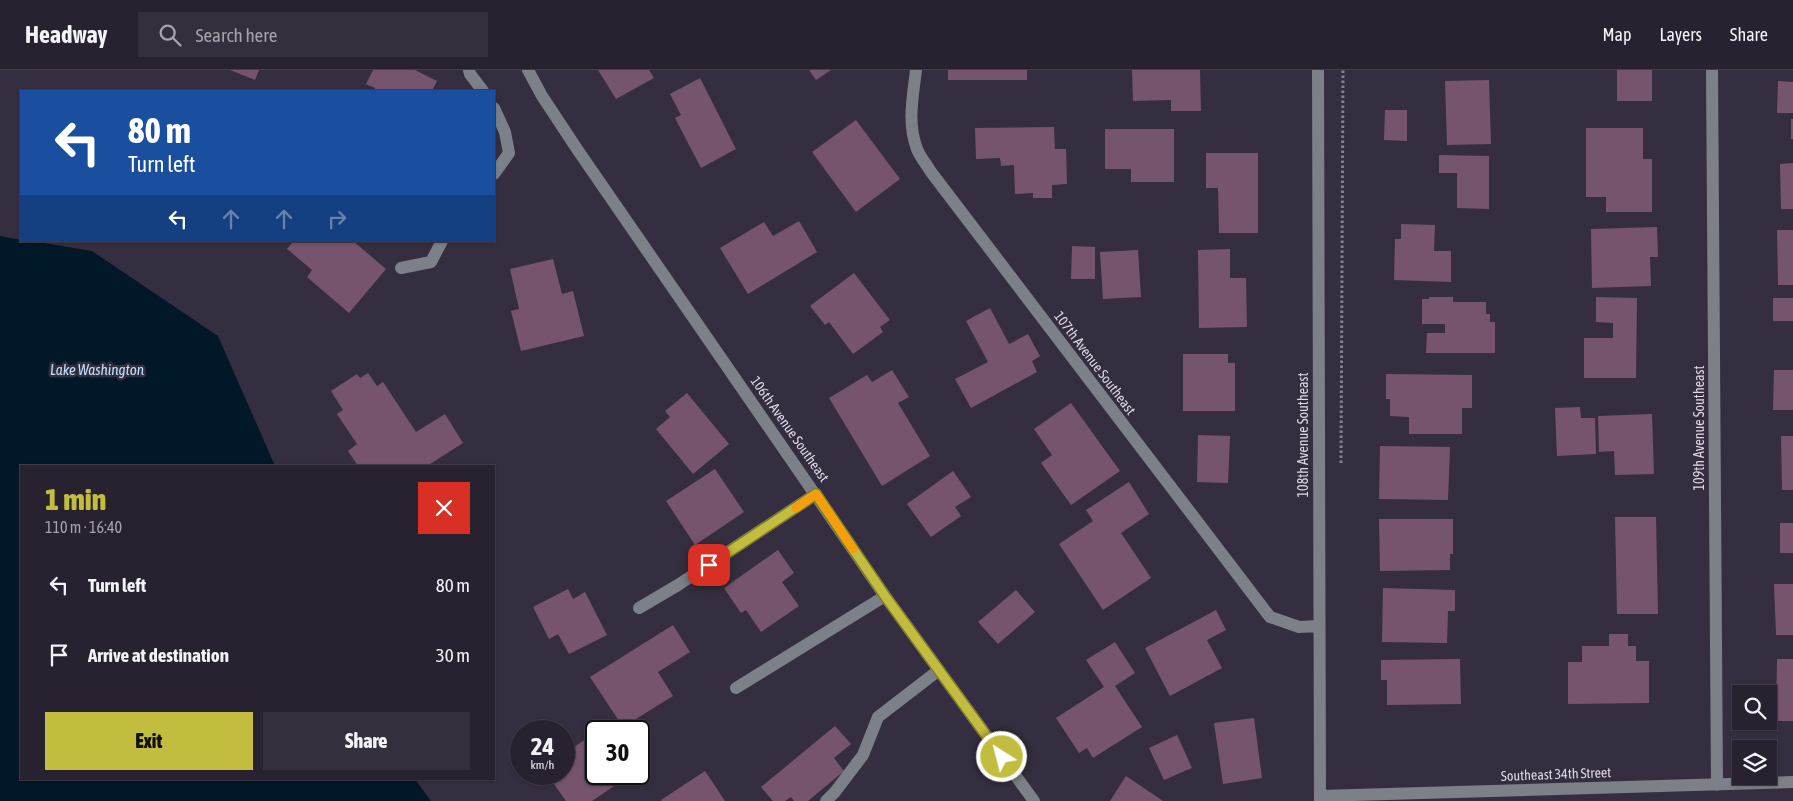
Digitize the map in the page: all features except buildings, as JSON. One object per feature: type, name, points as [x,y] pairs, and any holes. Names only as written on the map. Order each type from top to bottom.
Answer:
[{"type":"street","points":[[469,70],[482,90]]},
{"type":"street","name":"106th Avenue Southeast","points":[[528,70],[542,96],[885,596],[1034,801]]},
{"type":"street","name":"107th Avenue Southeast","points":[[916,70],[911,113],[912,129],[917,150],[931,172],[1270,617],[1299,627],[1318,626]]},
{"type":"street","name":"108th Avenue Southeast","points":[[1318,70],[1318,626],[1320,798]]},
{"type":"street","name":"109th Avenue Southeast","points":[[1712,70],[1717,785]]},
{"type":"street","points":[[495,110],[506,132],[509,153],[495,173]]},
{"type":"street","points":[[401,268],[431,262],[441,242]]},
{"type":"street","points":[[639,608],[678,585],[816,494]]},
{"type":"street","points":[[736,688],[885,596]]},
{"type":"street","points":[[826,801],[836,792],[863,755],[878,717],[939,670]]},
{"type":"street","name":"Southeast 34th Street","points":[[1320,798],[1793,782]]},
{"type":"path","points":[[1341,465],[1343,70]]},
{"type":"water","name":"Lake Washington","points":[[0,236],[20,240],[20,242],[38,242],[92,251],[218,336],[275,465],[20,465],[20,780],[417,780],[431,801],[0,801]]},
{"type":"slow traffic","points":[[796,508],[816,494],[853,549]]},
{"type":"route","points":[[709,565],[816,494],[885,596],[1002,757]]}]
